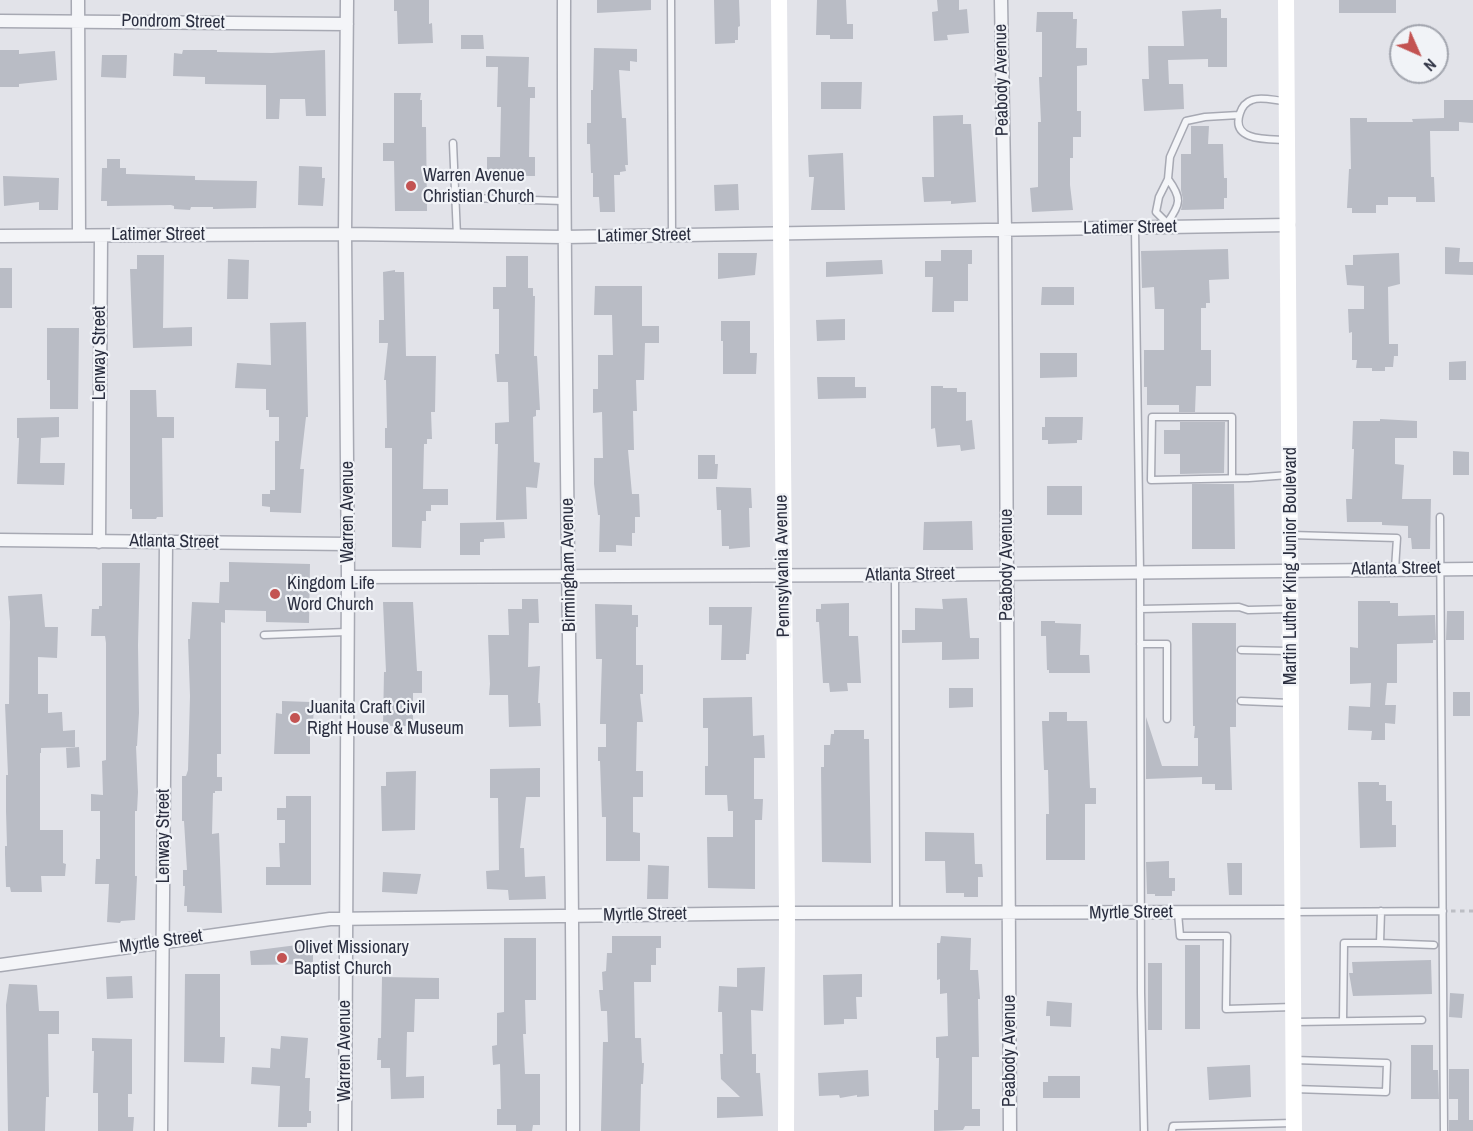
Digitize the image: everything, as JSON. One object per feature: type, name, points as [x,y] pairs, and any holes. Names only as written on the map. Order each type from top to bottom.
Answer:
[{"type":"street","points":[[78,0],[79,236]]},
{"type":"street","name":"Warren Avenue","points":[[345,1131],[348,577],[345,234],[347,0]]},
{"type":"street","name":"Birmingham Avenue","points":[[564,0],[564,237],[573,916],[573,1131]]},
{"type":"street","name":"Pennsylvania Avenue","points":[[779,0],[787,913],[786,1131]]},
{"type":"street","name":"Peabody Avenue","points":[[1001,0],[1005,230],[1010,1131]]},
{"type":"street","name":"Martin Luther King Junior Boulevard","points":[[1286,0],[1294,1127]]},
{"type":"street","name":"Pondrom Street","points":[[0,21],[347,24]]},
{"type":"street","name":"Latimer Street","points":[[0,236],[345,234],[564,237],[1288,225]]},
{"type":"street","name":"Lenway Street","points":[[99,542],[101,236]]},
{"type":"street","name":"Atlanta Street","points":[[0,540],[348,544]]},
{"type":"street","name":"Lenway Street","points":[[161,1131],[166,542]]},
{"type":"street","name":"Atlanta Street","points":[[348,577],[783,576],[1473,568]]},
{"type":"street","name":"Myrtle Street","points":[[0,965],[345,918],[787,913],[1293,912]]},
{"type":"lane","points":[[671,0],[672,235]]},
{"type":"lane","points":[[1287,102],[1254,99],[1243,105],[1239,115],[1239,126],[1245,134],[1259,139],[1287,140]]},
{"type":"lane","points":[[1168,178],[1178,193],[1178,208],[1168,226],[1156,212],[1159,198],[1168,178],[1170,157],[1186,120],[1239,115]]},
{"type":"lane","points":[[453,143],[458,236]]},
{"type":"lane","points":[[470,198],[564,201]]},
{"type":"lane","points":[[1135,229],[1144,1131]]},
{"type":"lane","points":[[1232,478],[1232,417],[1152,417],[1151,480],[1232,478],[1290,474]]},
{"type":"lane","points":[[1440,517],[1444,1131]]},
{"type":"lane","points":[[1291,536],[1397,538],[1395,569]]},
{"type":"lane","points":[[895,575],[896,913]]},
{"type":"lane","points":[[1140,609],[1239,607],[1248,610],[1291,609]]},
{"type":"lane","points":[[264,635],[347,632]]},
{"type":"lane","points":[[1140,644],[1167,644],[1167,719]]},
{"type":"lane","points":[[1241,650],[1291,651]]},
{"type":"lane","points":[[1241,701],[1292,703]]},
{"type":"lane","points":[[1380,943],[1381,911]]},
{"type":"lane","points":[[1293,912],[1443,911]]},
{"type":"lane","points":[[1178,912],[1180,936],[1227,936],[1226,1009],[1294,1014],[1343,1021],[1422,1020]]},
{"type":"lane","points":[[1343,1021],[1344,943],[1434,945]]},
{"type":"lane","points":[[1294,1060],[1387,1063],[1386,1092],[1294,1089]]},
{"type":"lane","points":[[1173,1131],[1173,1126],[1294,1127]]},
{"type":"path","points":[[1443,911],[1473,911]]},
{"type":"building","points":[[394,0],[429,0],[429,24],[432,23],[433,43],[398,44],[397,11],[394,11]]},
{"type":"building","points":[[597,0],[651,0],[651,10],[597,13]]},
{"type":"building","points":[[714,0],[739,0],[740,26],[738,27],[738,40],[735,40],[735,43],[715,44]]},
{"type":"building","points":[[817,0],[846,0],[847,24],[853,24],[853,39],[830,39],[830,35],[816,35]]},
{"type":"building","points":[[937,0],[959,0],[959,10],[967,9],[969,33],[947,35],[948,40],[934,41],[932,12],[938,11]]},
{"type":"building","points":[[1339,0],[1396,0],[1396,13],[1339,13]]},
{"type":"building","points":[[1221,9],[1221,18],[1227,18],[1227,67],[1208,67],[1208,59],[1168,60],[1169,84],[1183,84],[1184,109],[1144,111],[1142,79],[1149,79],[1148,46],[1184,46],[1182,11]]},
{"type":"building","points":[[1037,12],[1073,12],[1073,19],[1077,19],[1076,48],[1087,48],[1087,65],[1077,66],[1077,111],[1081,111],[1081,137],[1073,137],[1073,158],[1070,158],[1073,210],[1032,212],[1030,188],[1038,187],[1038,122],[1041,122],[1039,77],[1042,77],[1042,32],[1036,32]]},
{"type":"building","points":[[461,35],[483,35],[484,49],[461,49]]},
{"type":"building","points":[[594,48],[637,49],[637,62],[630,61],[630,71],[619,70],[622,118],[626,118],[628,165],[625,165],[626,171],[620,172],[620,175],[614,175],[615,212],[600,212],[599,197],[593,197],[593,173],[591,173],[590,144],[587,144],[587,123],[591,123]]},
{"type":"building","points":[[0,50],[19,50],[19,54],[55,51],[57,80],[19,84],[19,87],[0,87]]},
{"type":"building","points":[[183,50],[272,53],[325,50],[326,116],[306,116],[305,99],[280,99],[279,119],[266,119],[266,85],[205,84],[205,77],[173,76],[174,53],[182,54]]},
{"type":"building","points":[[102,55],[127,55],[126,78],[101,77]]},
{"type":"building","points":[[486,56],[529,57],[528,87],[535,87],[535,98],[530,98],[529,157],[535,157],[535,176],[487,173],[487,157],[500,157],[501,107],[497,107],[498,67],[486,67]]},
{"type":"building","points":[[821,82],[862,82],[861,109],[821,109]]},
{"type":"building","name":"Warren Avenue Christian Church","points":[[394,93],[421,93],[422,127],[426,127],[427,211],[395,211],[394,161],[383,161],[383,143],[394,143]]},
{"type":"building","points":[[1444,100],[1473,100],[1473,123],[1459,122],[1459,131],[1430,131],[1431,177],[1434,177],[1435,202],[1416,202],[1416,197],[1388,197],[1388,205],[1376,205],[1376,213],[1352,213],[1352,208],[1347,208],[1349,169],[1351,169],[1350,118],[1367,118],[1367,122],[1413,122],[1412,119],[1444,118]]},
{"type":"building","points":[[963,115],[963,124],[971,124],[976,202],[951,204],[951,201],[924,202],[922,177],[934,177],[933,116]]},
{"type":"building","points":[[1191,126],[1209,126],[1208,144],[1223,144],[1224,178],[1227,178],[1227,198],[1224,198],[1224,209],[1181,210],[1183,200],[1181,154],[1191,154]]},
{"type":"building","points":[[843,153],[845,210],[811,210],[814,177],[809,177],[808,155]]},
{"type":"building","points":[[107,159],[120,159],[120,168],[126,168],[126,174],[195,176],[195,180],[257,181],[256,208],[191,207],[190,210],[174,209],[171,205],[107,206],[107,201],[101,201],[102,168],[107,168]]},
{"type":"building","points":[[299,166],[322,167],[322,178],[325,178],[323,206],[298,205]]},
{"type":"building","points":[[3,176],[59,178],[58,210],[39,210],[39,202],[4,206]]},
{"type":"building","points":[[738,184],[739,210],[715,211],[714,185]]},
{"type":"building","points":[[1445,247],[1460,248],[1459,262],[1473,262],[1473,275],[1445,274]]},
{"type":"building","points":[[1228,249],[1229,279],[1209,280],[1210,303],[1206,303],[1206,308],[1201,308],[1201,350],[1211,350],[1211,386],[1196,386],[1195,412],[1179,412],[1179,405],[1147,405],[1147,387],[1144,387],[1144,350],[1164,350],[1164,309],[1155,309],[1154,287],[1142,288],[1141,251]]},
{"type":"building","points":[[941,250],[972,250],[972,264],[968,264],[968,301],[954,301],[954,312],[932,312],[933,277],[925,277],[925,261],[941,261]]},
{"type":"building","points":[[718,253],[757,253],[755,275],[718,279]]},
{"type":"building","points":[[1399,253],[1400,284],[1388,287],[1389,344],[1398,344],[1398,356],[1394,356],[1393,367],[1385,367],[1385,371],[1356,368],[1357,360],[1352,360],[1352,332],[1349,333],[1348,309],[1364,309],[1364,286],[1347,285],[1345,265],[1353,265],[1353,255]]},
{"type":"building","points":[[137,255],[164,255],[163,328],[192,327],[192,346],[133,348],[130,269],[137,269]]},
{"type":"building","points":[[506,256],[528,256],[528,288],[533,288],[533,296],[535,296],[534,356],[537,356],[540,410],[536,410],[536,416],[533,417],[534,462],[540,463],[537,488],[526,487],[527,519],[496,520],[498,444],[495,444],[495,423],[509,422],[508,382],[497,382],[495,354],[499,354],[499,309],[493,309],[493,287],[506,287]]},
{"type":"building","points":[[228,259],[249,260],[248,299],[227,299]]},
{"type":"building","points":[[882,260],[883,274],[826,277],[826,262]]},
{"type":"building","points":[[0,268],[12,268],[12,308],[0,308]]},
{"type":"building","points":[[395,270],[395,272],[404,272],[406,356],[436,356],[435,412],[431,412],[432,439],[427,439],[427,444],[424,444],[423,489],[448,489],[448,505],[431,505],[431,511],[426,511],[426,521],[422,521],[421,548],[392,547],[392,448],[385,448],[385,428],[387,428],[386,380],[384,380],[388,343],[379,343],[379,320],[384,320],[383,272]]},
{"type":"building","points":[[595,286],[642,286],[642,326],[659,326],[659,343],[645,343],[644,380],[636,380],[637,411],[633,411],[634,450],[628,450],[632,494],[639,494],[640,517],[635,517],[632,546],[616,545],[616,552],[599,552],[600,515],[598,515],[594,484],[594,458],[603,458],[602,412],[593,413],[593,389],[598,389],[598,355],[613,355],[612,315],[594,315]]},
{"type":"building","points":[[1042,287],[1074,287],[1074,305],[1041,305]]},
{"type":"building","points":[[845,319],[845,340],[817,341],[816,320]]},
{"type":"building","points":[[721,321],[750,321],[750,353],[757,353],[756,374],[723,374]]},
{"type":"building","points":[[306,322],[308,417],[306,417],[300,469],[304,469],[301,513],[270,512],[270,507],[262,506],[262,494],[270,494],[270,490],[275,490],[275,441],[279,441],[279,417],[269,417],[269,410],[266,410],[266,389],[235,388],[237,363],[271,365],[270,323]]},
{"type":"building","points":[[47,328],[79,328],[78,409],[50,409],[50,380],[47,380]]},
{"type":"building","points":[[1040,353],[1077,353],[1077,377],[1040,378]]},
{"type":"building","points":[[1466,361],[1466,380],[1449,380],[1449,362]]},
{"type":"building","points":[[817,377],[855,377],[855,387],[866,387],[866,398],[818,399]]},
{"type":"building","points":[[931,386],[957,388],[957,392],[966,392],[966,421],[972,420],[975,449],[961,451],[960,445],[937,447],[935,428],[931,429]]},
{"type":"building","points":[[130,390],[156,390],[157,417],[174,417],[174,438],[162,438],[163,517],[156,519],[132,519],[132,509],[130,509]]},
{"type":"building","points":[[59,417],[59,437],[41,438],[40,463],[65,463],[64,485],[17,484],[19,438],[17,438],[17,418]]},
{"type":"building","points":[[1045,417],[1083,417],[1082,440],[1077,440],[1077,443],[1048,444],[1048,440],[1042,440]]},
{"type":"building","points":[[1380,419],[1417,421],[1417,438],[1395,438],[1395,464],[1404,465],[1402,499],[1431,499],[1430,549],[1412,549],[1411,538],[1408,538],[1408,526],[1382,525],[1382,522],[1347,522],[1346,499],[1352,499],[1353,421],[1380,421]]},
{"type":"building","points":[[1180,422],[1225,422],[1224,473],[1180,474],[1180,454],[1164,454],[1164,430],[1180,430]]},
{"type":"building","points":[[1453,451],[1469,452],[1469,475],[1453,475]]},
{"type":"building","points":[[698,455],[715,455],[715,464],[718,464],[717,479],[698,479]]},
{"type":"building","points":[[1192,484],[1234,484],[1235,549],[1192,549]]},
{"type":"building","points":[[1047,486],[1082,486],[1082,515],[1047,515]]},
{"type":"building","points":[[716,487],[751,488],[750,547],[729,549],[729,546],[722,546],[721,510],[717,510]]},
{"type":"building","points":[[972,521],[973,550],[923,550],[924,522]]},
{"type":"building","points":[[504,522],[505,538],[484,539],[484,542],[480,542],[480,555],[460,555],[460,523]]},
{"type":"building","points":[[229,562],[310,564],[309,623],[266,622],[266,611],[225,610],[225,623],[221,622],[221,754],[217,754],[217,777],[222,777],[222,791],[213,793],[212,834],[219,833],[222,913],[187,912],[187,906],[184,906],[185,886],[183,886],[183,870],[187,870],[184,821],[182,821],[182,776],[186,776],[188,770],[190,696],[188,639],[190,639],[192,602],[219,603],[220,582],[229,582]]},
{"type":"building","points":[[102,563],[140,563],[135,920],[120,923],[107,922],[109,884],[95,884],[96,859],[100,859],[100,811],[91,811],[91,794],[103,795],[102,761],[106,760],[106,643],[105,636],[91,636],[92,609],[99,609],[99,606],[102,606]]},
{"type":"building","points":[[42,594],[45,627],[58,627],[57,658],[38,657],[38,694],[48,694],[48,713],[62,712],[63,731],[75,730],[75,747],[41,748],[40,753],[40,830],[63,830],[65,876],[41,876],[42,892],[11,892],[10,887],[6,887],[5,854],[5,846],[7,846],[6,775],[8,775],[5,704],[9,704],[10,622],[8,596]]},
{"type":"building","points":[[967,598],[970,638],[979,638],[979,659],[942,660],[942,642],[902,643],[902,630],[915,630],[915,608],[943,609],[942,599]]},
{"type":"building","points":[[522,599],[538,599],[539,623],[529,623],[528,667],[540,666],[538,703],[540,703],[541,726],[509,727],[508,695],[489,695],[488,635],[509,635],[508,609],[522,609]]},
{"type":"building","points":[[1358,601],[1398,603],[1398,616],[1435,615],[1436,640],[1433,640],[1433,643],[1397,644],[1397,683],[1387,683],[1385,705],[1396,705],[1395,724],[1385,723],[1385,740],[1371,740],[1372,731],[1348,730],[1349,706],[1370,707],[1371,683],[1350,684],[1350,647],[1358,648]]},
{"type":"building","points":[[383,602],[413,602],[417,671],[422,671],[422,693],[413,693],[413,726],[383,726],[384,672],[386,672]]},
{"type":"building","points":[[849,603],[849,636],[858,636],[861,683],[847,683],[848,691],[830,692],[829,683],[823,683],[816,609],[821,609],[821,604]]},
{"type":"building","points":[[595,604],[632,605],[632,615],[638,615],[636,665],[643,665],[643,694],[640,694],[643,722],[637,722],[636,771],[643,771],[643,797],[633,797],[633,832],[640,833],[640,861],[606,861],[606,817],[602,817],[598,747],[606,747],[606,724],[600,724],[602,659],[596,659]]},
{"type":"building","points":[[709,607],[752,607],[749,654],[746,654],[746,660],[721,660],[722,625],[709,625]]},
{"type":"building","points":[[1447,611],[1464,611],[1464,640],[1446,640]]},
{"type":"building","points":[[1041,621],[1081,624],[1080,655],[1089,655],[1090,673],[1049,673],[1046,636],[1041,636]]},
{"type":"building","points":[[1192,623],[1236,623],[1236,727],[1230,727],[1232,790],[1215,790],[1215,784],[1202,784],[1202,777],[1146,779],[1146,717],[1162,766],[1198,766],[1198,738],[1194,738],[1195,726],[1193,726]]},
{"type":"building","points":[[949,688],[973,688],[973,707],[949,708]]},
{"type":"building","points":[[1453,692],[1470,692],[1470,716],[1453,716]]},
{"type":"building","points":[[752,697],[753,736],[764,735],[765,758],[754,758],[754,799],[763,799],[762,820],[755,820],[755,889],[708,888],[707,837],[733,837],[733,811],[728,811],[727,795],[705,795],[708,728],[703,728],[703,698]]},
{"type":"building","points":[[282,701],[310,702],[309,706],[314,707],[313,723],[310,723],[310,754],[274,754],[276,713],[282,714]]},
{"type":"building","points":[[1049,712],[1067,712],[1067,721],[1087,721],[1090,788],[1096,788],[1096,804],[1085,804],[1085,860],[1046,860],[1046,814],[1049,814],[1048,770],[1044,770],[1042,721],[1049,721]]},
{"type":"building","points":[[834,730],[864,730],[864,739],[869,739],[871,863],[822,862],[821,767],[824,767],[824,745],[830,745],[831,734],[834,734]]},
{"type":"building","points":[[79,747],[80,767],[67,768],[66,748]]},
{"type":"building","points":[[540,768],[540,797],[526,797],[520,848],[524,848],[525,877],[545,876],[546,899],[509,900],[508,890],[487,889],[486,871],[499,870],[498,798],[490,798],[490,769]]},
{"type":"building","points":[[416,771],[415,830],[382,831],[381,786],[386,786],[386,772]]},
{"type":"building","points":[[1358,782],[1379,782],[1379,785],[1386,785],[1386,801],[1392,801],[1392,825],[1396,825],[1396,847],[1360,848]]},
{"type":"building","points":[[286,796],[311,796],[311,885],[266,885],[266,867],[280,867],[279,843],[285,843],[285,820],[277,820],[277,808],[286,808]]},
{"type":"building","points":[[925,832],[974,833],[975,864],[982,864],[983,877],[978,877],[978,897],[964,897],[964,893],[946,893],[945,861],[925,861]]},
{"type":"building","points":[[1169,861],[1169,878],[1175,878],[1175,891],[1172,891],[1172,896],[1147,894],[1146,862]]},
{"type":"building","points":[[1227,863],[1242,863],[1242,895],[1229,895]]},
{"type":"building","points":[[648,865],[669,866],[668,899],[647,899]]},
{"type":"building","points":[[383,872],[421,874],[417,894],[382,892]]},
{"type":"building","points":[[612,936],[661,936],[661,948],[656,948],[656,965],[651,965],[651,982],[634,982],[635,1038],[641,1038],[642,1063],[644,1063],[640,1131],[601,1131],[603,1042],[608,1042],[607,1011],[601,1011],[599,990],[603,990],[602,972],[606,971],[607,953],[612,953]]},
{"type":"building","points":[[941,936],[971,938],[970,970],[978,970],[979,1057],[972,1057],[972,1109],[980,1109],[980,1126],[965,1126],[963,1130],[934,1131],[934,1110],[938,1110],[939,1058],[936,1058],[936,1037],[948,1036],[947,993],[940,994],[940,979],[937,980],[937,943],[940,943]]},
{"type":"building","points":[[504,938],[536,938],[536,1000],[525,1000],[526,1034],[523,1034],[525,1074],[540,1074],[540,1125],[533,1125],[532,1131],[516,1131],[516,1125],[497,1125],[497,1109],[501,1109],[500,1064],[493,1065],[492,1046],[497,1045],[497,1013],[504,1012]]},
{"type":"building","name":"Olivet Missionary Baptist Church","points":[[313,943],[313,964],[251,965],[250,951]]},
{"type":"building","points":[[1185,945],[1200,945],[1200,1029],[1185,1029]]},
{"type":"building","points":[[1431,960],[1432,994],[1353,996],[1349,973],[1353,973],[1352,962]]},
{"type":"building","points":[[1148,963],[1162,963],[1162,1030],[1148,1030]]},
{"type":"building","points":[[765,967],[763,1011],[751,1010],[752,1054],[756,1054],[756,1073],[760,1073],[763,1116],[717,1118],[717,1097],[740,1097],[721,1079],[720,1054],[723,1054],[722,1012],[718,1012],[719,986],[737,987],[737,968]]},
{"type":"building","points":[[185,974],[220,974],[220,1037],[225,1037],[224,1063],[184,1062]]},
{"type":"building","points":[[862,974],[862,997],[856,997],[857,1019],[844,1019],[844,1024],[824,1025],[823,975]]},
{"type":"building","points":[[132,976],[133,998],[107,999],[106,977]]},
{"type":"building","points":[[382,977],[439,978],[439,999],[415,999],[414,1032],[407,1032],[406,1077],[424,1076],[424,1098],[391,1099],[390,1068],[381,1068],[381,1060],[377,1060],[378,1038],[381,1038]]},
{"type":"building","points":[[9,984],[37,985],[39,1011],[59,1011],[59,1034],[48,1034],[49,1097],[46,1097],[45,1131],[8,1131],[6,1005]]},
{"type":"building","points":[[1450,993],[1464,994],[1462,1018],[1449,1017]]},
{"type":"building","points":[[1047,1001],[1072,1003],[1071,1027],[1050,1026],[1050,1016],[1046,1016]]},
{"type":"building","points":[[281,1036],[308,1038],[305,1078],[310,1078],[311,1123],[307,1123],[307,1127],[278,1127],[280,1086],[251,1084],[252,1067],[270,1068],[271,1048],[280,1049]]},
{"type":"building","points":[[92,1038],[132,1039],[132,1094],[128,1094],[128,1117],[134,1117],[133,1131],[98,1131],[98,1093],[93,1093]]},
{"type":"building","points":[[1411,1045],[1433,1045],[1433,1070],[1438,1070],[1439,1099],[1411,1099]]},
{"type":"building","points":[[1250,1065],[1251,1097],[1209,1100],[1207,1067]]},
{"type":"building","points":[[1449,1069],[1469,1069],[1469,1120],[1473,1120],[1473,1131],[1449,1131],[1449,1120],[1458,1120],[1458,1099],[1449,1099]]},
{"type":"building","points":[[868,1070],[869,1096],[857,1097],[857,1095],[840,1098],[839,1095],[819,1096],[818,1073]]},
{"type":"building","points":[[1048,1076],[1080,1076],[1080,1098],[1043,1098],[1043,1082],[1048,1082]]},
{"type":"place","name":"Warren Avenue Christian Church","points":[[411,186]]},
{"type":"place","name":"Kingdom Life Word Church","points":[[275,594]]},
{"type":"place","name":"Juanita Craft Civil Right House & Museum","points":[[295,718]]},
{"type":"place","name":"Olivet Missionary Baptist Church","points":[[282,958]]}]
